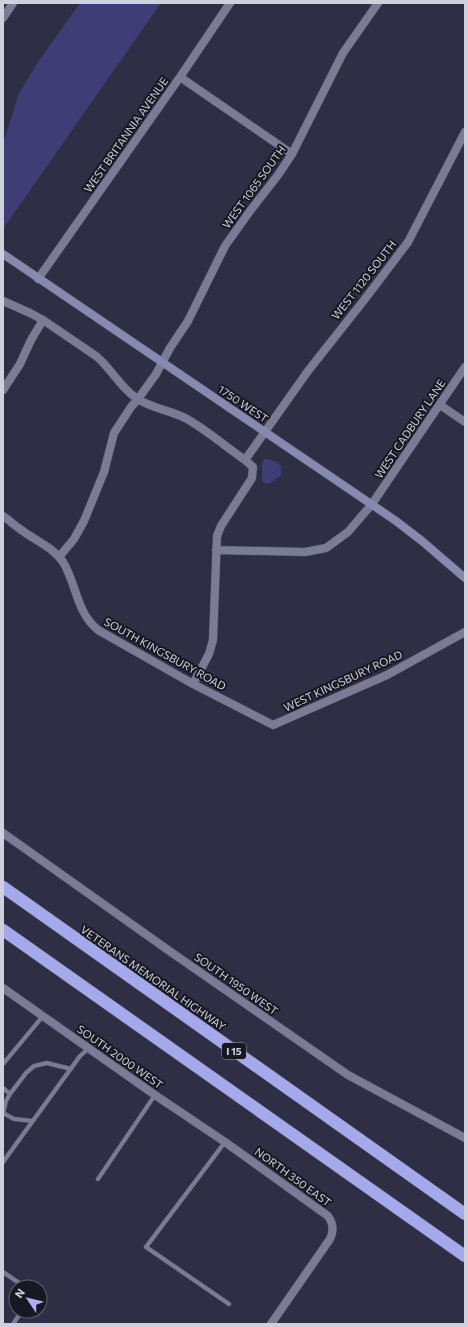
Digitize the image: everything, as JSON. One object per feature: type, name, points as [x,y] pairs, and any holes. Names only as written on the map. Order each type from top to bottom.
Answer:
[{"type":"highway","name":"VETERANS MEMORIAL HIGHWAY","points":[[3,887],[465,1214]]},
{"type":"highway","points":[[3,930],[465,1256]]},
{"type":"main road","name":"1750 WEST","points":[[3,254],[372,504],[422,541],[465,578]]},
{"type":"street","points":[[3,18],[13,3]]},
{"type":"street","name":"WEST BRITANNIA AVENUE","points":[[38,279],[180,77],[230,3]]},
{"type":"street","name":"WEST 1065 SOUTH","points":[[59,557],[74,539],[84,521],[104,472],[114,433],[131,407],[156,374],[170,348],[188,321],[225,246],[292,154],[344,53],[378,3]]},
{"type":"street","points":[[180,77],[292,154]]},
{"type":"street","name":"WEST 1120 SOUTH","points":[[245,460],[308,370],[408,242],[465,132]]},
{"type":"street","points":[[3,301],[43,320],[100,360],[120,384],[138,399],[158,409],[187,419],[253,467],[253,474],[250,483],[221,526],[217,536],[213,640],[209,654],[193,684]]},
{"type":"street","points":[[3,390],[20,364],[31,340],[43,320]]},
{"type":"street","name":"WEST CADBURY LANE","points":[[216,550],[305,552],[326,548],[348,532],[372,504],[465,367]]},
{"type":"street","points":[[440,405],[465,422]]},
{"type":"street","name":"SOUTH KINGSBURY ROAD","points":[[3,516],[54,551],[59,557],[69,573],[82,611],[91,624],[108,637],[193,684],[273,725]]},
{"type":"street","name":"WEST KINGSBURY ROAD","points":[[273,725],[387,675],[465,632]]},
{"type":"street","name":"SOUTH 1950 WEST","points":[[3,833],[168,950],[343,1071],[465,1138]]},
{"type":"street","name":"SOUTH 2000 WEST","points":[[3,988],[155,1095],[225,1142]]},
{"type":"street","name":"NORTH 350 EAST","points":[[225,1142],[325,1213],[332,1224],[330,1239],[271,1324]]},
{"type":"lane","points":[[3,1064],[43,1016]]},
{"type":"lane","points":[[3,1162],[80,1056],[89,1048]]},
{"type":"lane","points":[[33,1121],[14,1119],[3,1114],[6,1101],[10,1094],[26,1073],[34,1066],[47,1063],[71,1069]]},
{"type":"lane","points":[[3,1088],[10,1094]]},
{"type":"lane","points":[[98,1179],[155,1095]]},
{"type":"lane","points":[[225,1142],[146,1247],[229,1304]]},
{"type":"lane","points":[[3,1272],[13,1279]]},
{"type":"shaded area","points":[[80,3],[161,3],[3,229],[3,143],[19,94],[36,65]]},
{"type":"shaded area","points":[[264,459],[269,459],[281,466],[281,475],[269,484],[262,481],[262,463]]}]
